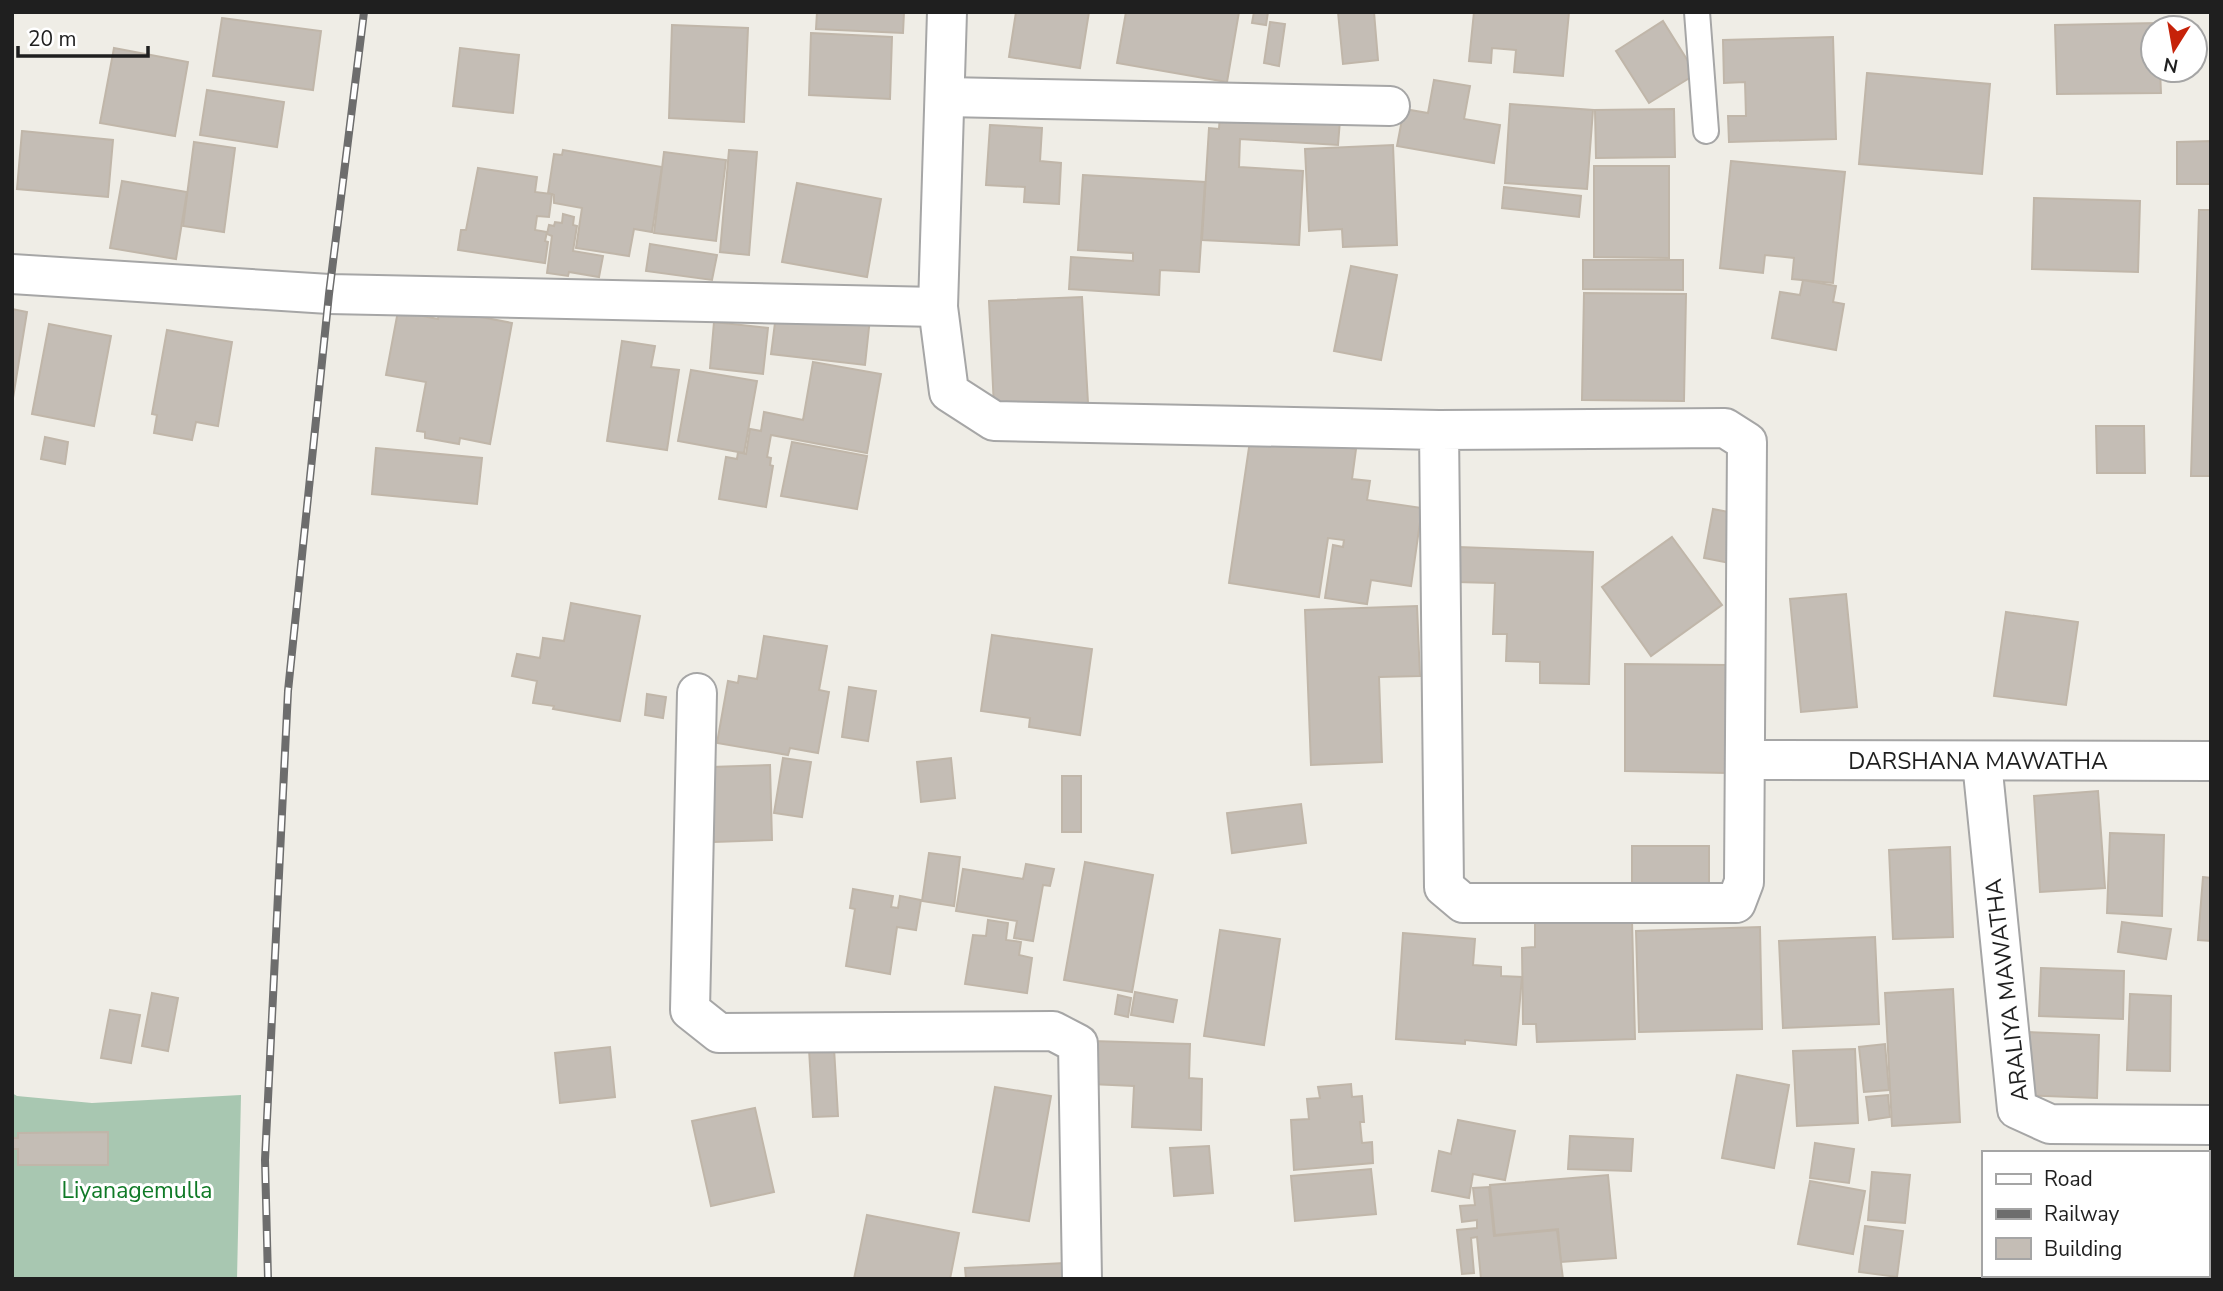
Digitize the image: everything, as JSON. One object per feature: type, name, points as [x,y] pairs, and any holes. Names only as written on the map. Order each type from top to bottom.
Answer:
[{"type":"street","points":[[947,12],[938,307],[948,392],[994,421],[1439,430],[1725,428],[1747,442],[1744,882],[1736,903],[1463,903],[1444,887],[1439,430]]},
{"type":"street","points":[[946,97],[1390,106]]},
{"type":"street","points":[[12,274],[329,294],[938,307]]},
{"type":"street","points":[[697,693],[690,1010],[719,1033],[1053,1031],[1078,1044],[1082,1279]]},
{"type":"street","name":"DARSHANA MAWATHA","points":[[1745,760],[2211,761]]},
{"type":"street","name":"ARALIYA MAWATHA","points":[[1982,762],[2017,1109],[2050,1124],[2211,1125]]},
{"type":"lane","points":[[1697,12],[1706,131]]},
{"type":"green space","name":"Liyanagemulla","points":[[12,1093],[17,1096],[92,1103],[241,1095],[237,1279],[12,1279]]},
{"type":"building","points":[[817,12],[904,12],[903,33],[816,29]]},
{"type":"building","points":[[1016,12],[1089,12],[1080,68],[1009,57]]},
{"type":"building","points":[[1126,12],[1239,12],[1227,82],[1117,63]]},
{"type":"building","points":[[1254,12],[1268,12],[1266,25],[1252,23]]},
{"type":"building","points":[[1338,12],[1374,12],[1378,60],[1343,64]]},
{"type":"building","points":[[1474,12],[1569,12],[1563,76],[1514,72],[1516,50],[1492,48],[1491,63],[1469,61]]},
{"type":"building","points":[[222,18],[321,31],[313,90],[213,76]]},
{"type":"building","points":[[1663,21],[1696,74],[1649,103],[1616,51]]},
{"type":"building","points":[[1270,22],[1285,24],[1279,66],[1264,63]]},
{"type":"building","points":[[2139,23],[2139,84],[2161,84],[2161,93],[2057,94],[2055,25]]},
{"type":"building","points":[[672,25],[748,28],[744,122],[669,118]]},
{"type":"building","points":[[811,33],[892,37],[890,99],[809,95]]},
{"type":"building","points":[[1833,37],[1836,139],[1729,142],[1728,116],[1746,116],[1745,82],[1724,83],[1723,40]]},
{"type":"building","points":[[114,48],[188,62],[175,136],[100,123]]},
{"type":"building","points":[[460,48],[519,55],[513,113],[453,106]]},
{"type":"building","points":[[1867,73],[1990,84],[1982,174],[1859,164]]},
{"type":"building","points":[[1434,80],[1470,86],[1464,119],[1500,125],[1494,163],[1397,146],[1404,109],[1428,113]]},
{"type":"building","points":[[207,90],[284,102],[277,147],[200,135]]},
{"type":"building","points":[[1510,104],[1593,110],[1587,189],[1505,183]]},
{"type":"building","points":[[1674,109],[1675,157],[1596,158],[1595,110]]},
{"type":"building","points":[[1220,114],[1340,120],[1338,145],[1240,139],[1239,167],[1303,171],[1299,245],[1202,240],[1209,128],[1219,129]]},
{"type":"building","points":[[990,125],[1042,128],[1040,161],[1061,163],[1059,204],[1024,202],[1025,187],[986,185]]},
{"type":"building","points":[[22,131],[113,140],[108,197],[17,189]]},
{"type":"building","points":[[2211,141],[2211,184],[2177,184],[2177,142]]},
{"type":"building","points":[[194,142],[235,148],[224,232],[183,226]]},
{"type":"building","points":[[1393,145],[1397,245],[1343,247],[1342,229],[1309,231],[1305,149]]},
{"type":"building","points":[[563,150],[662,167],[652,232],[634,229],[629,256],[576,248],[582,208],[554,203],[554,195],[548,193],[554,154],[562,155]]},
{"type":"building","points":[[729,150],[757,152],[749,255],[720,252]]},
{"type":"building","points":[[664,152],[726,160],[716,241],[654,233]]},
{"type":"building","points":[[1731,161],[1845,172],[1833,283],[1792,279],[1794,258],[1765,255],[1763,273],[1720,268]]},
{"type":"building","points":[[1594,166],[1669,166],[1669,258],[1594,257]]},
{"type":"building","points":[[478,168],[537,177],[535,192],[552,194],[549,217],[537,216],[535,230],[547,232],[545,263],[458,250],[461,230],[466,230]]},
{"type":"building","points":[[1083,175],[1205,182],[1199,272],[1160,270],[1159,295],[1069,289],[1071,257],[1133,261],[1133,253],[1078,250]]},
{"type":"building","points":[[122,181],[187,192],[176,259],[110,248]]},
{"type":"building","points":[[797,183],[881,199],[867,277],[782,262]]},
{"type":"building","points":[[1504,187],[1581,196],[1579,217],[1502,208]]},
{"type":"building","points":[[2034,198],[2140,201],[2138,272],[2032,269]]},
{"type":"building","points":[[2199,210],[2211,210],[2211,476],[2191,476]]},
{"type":"building","points":[[563,214],[574,217],[573,225],[577,226],[573,251],[603,256],[599,277],[569,272],[568,276],[547,273],[552,236],[547,234],[549,225],[562,223]]},
{"type":"building","points":[[650,244],[717,255],[712,280],[646,271]]},
{"type":"building","points":[[1583,260],[1683,260],[1683,290],[1583,289]]},
{"type":"building","points":[[1351,266],[1397,275],[1381,360],[1334,351]]},
{"type":"building","points":[[1803,280],[1836,286],[1833,302],[1844,304],[1836,350],[1772,338],[1780,292],[1800,295]]},
{"type":"building","points":[[1584,293],[1686,294],[1684,401],[1582,400]]},
{"type":"building","points":[[1082,297],[1088,403],[994,408],[989,301]]},
{"type":"building","points":[[777,307],[870,318],[865,365],[771,354]]},
{"type":"building","points":[[12,309],[27,312],[12,404]]},
{"type":"building","points":[[440,309],[512,323],[490,444],[460,438],[459,444],[425,438],[425,432],[417,431],[426,382],[386,375],[398,311],[438,319]]},
{"type":"building","points":[[714,322],[768,328],[763,374],[710,368]]},
{"type":"building","points":[[49,324],[111,336],[94,426],[32,414]]},
{"type":"building","points":[[167,330],[232,342],[218,426],[196,422],[192,440],[154,433],[157,415],[152,414]]},
{"type":"building","points":[[622,341],[655,346],[651,367],[679,370],[667,450],[607,441]]},
{"type":"building","points":[[813,362],[881,374],[867,453],[771,435],[767,457],[771,458],[770,465],[773,466],[766,507],[719,499],[726,457],[737,459],[738,452],[746,454],[750,429],[761,431],[764,412],[803,420]]},
{"type":"building","points":[[691,370],[757,381],[744,453],[678,441]]},
{"type":"building","points":[[2096,426],[2144,426],[2145,473],[2097,473]]},
{"type":"building","points":[[1251,434],[1356,449],[1352,479],[1370,481],[1367,500],[1422,508],[1411,586],[1371,580],[1367,604],[1325,598],[1333,545],[1343,547],[1344,540],[1328,538],[1319,597],[1229,583]]},
{"type":"building","points":[[45,437],[68,442],[65,464],[41,459]]},
{"type":"building","points":[[792,442],[867,456],[857,509],[781,496]]},
{"type":"building","points":[[376,448],[482,458],[477,504],[372,494]]},
{"type":"building","points":[[1713,509],[1739,514],[1730,563],[1704,558]]},
{"type":"building","points":[[1672,537],[1722,605],[1651,656],[1602,587]]},
{"type":"building","points":[[1458,547],[1593,552],[1589,684],[1540,683],[1540,662],[1506,661],[1507,634],[1493,634],[1495,583],[1457,582]]},
{"type":"building","points":[[1846,594],[1857,707],[1801,712],[1790,599]]},
{"type":"building","points":[[571,603],[640,616],[620,721],[533,703],[537,681],[512,676],[517,654],[540,658],[543,638],[564,641]]},
{"type":"building","points":[[1417,606],[1420,676],[1379,677],[1382,762],[1311,765],[1305,610]]},
{"type":"building","points":[[2006,612],[2078,622],[2066,705],[1994,696]]},
{"type":"building","points":[[992,635],[1092,649],[1080,735],[1029,727],[1030,718],[981,711]]},
{"type":"building","points":[[764,636],[827,646],[819,690],[829,692],[818,753],[790,748],[788,755],[717,743],[728,681],[738,683],[739,676],[757,679]]},
{"type":"building","points":[[1625,664],[1727,665],[1727,773],[1625,771]]},
{"type":"building","points":[[849,687],[876,691],[868,741],[842,737]]},
{"type":"building","points":[[647,694],[666,697],[663,718],[645,715]]},
{"type":"building","points":[[783,758],[811,762],[802,817],[774,813]]},
{"type":"building","points":[[951,758],[955,798],[921,802],[917,762]]},
{"type":"building","points":[[770,765],[772,840],[714,842],[711,767]]},
{"type":"building","points":[[1062,776],[1081,776],[1081,832],[1062,832]]},
{"type":"building","points":[[2098,791],[2105,888],[2040,892],[2034,796]]},
{"type":"building","points":[[1301,804],[1306,843],[1232,853],[1227,813]]},
{"type":"building","points":[[2110,833],[2164,835],[2162,916],[2107,913]]},
{"type":"building","points":[[1632,846],[1709,846],[1709,891],[1632,891]]},
{"type":"building","points":[[1950,847],[1953,937],[1893,939],[1889,850]]},
{"type":"building","points":[[929,853],[960,857],[954,906],[922,901]]},
{"type":"building","points":[[1085,862],[1153,875],[1132,992],[1064,980]]},
{"type":"building","points":[[1026,864],[1054,869],[1050,886],[1043,885],[1033,941],[1014,938],[1017,921],[956,911],[963,869],[1023,879]]},
{"type":"building","points":[[2203,877],[2211,878],[2211,941],[2198,940]]},
{"type":"building","points":[[853,889],[893,896],[891,907],[898,908],[900,896],[921,900],[916,930],[897,927],[890,974],[846,966],[855,909],[850,908]]},
{"type":"building","points":[[988,920],[1008,923],[1006,940],[1021,942],[1019,955],[1032,958],[1027,993],[965,984],[973,935],[986,936]]},
{"type":"building","points":[[1632,921],[1635,1039],[1537,1042],[1536,1024],[1523,1024],[1522,948],[1535,947],[1535,923]]},
{"type":"building","points":[[2122,922],[2171,929],[2166,959],[2118,952]]},
{"type":"building","points":[[1760,927],[1762,1029],[1639,1032],[1636,931]]},
{"type":"building","points":[[1220,930],[1280,939],[1264,1045],[1204,1036]]},
{"type":"building","points":[[1403,933],[1475,939],[1473,965],[1501,967],[1501,976],[1522,977],[1516,1045],[1465,1040],[1465,1044],[1396,1039]]},
{"type":"building","points":[[1875,937],[1879,1024],[1783,1028],[1779,941]]},
{"type":"building","points":[[2041,968],[2124,971],[2123,1019],[2039,1016]]},
{"type":"building","points":[[1953,989],[1960,1122],[1892,1126],[1885,993]]},
{"type":"building","points":[[1135,992],[1177,1000],[1173,1022],[1131,1015]]},
{"type":"building","points":[[152,993],[178,998],[168,1051],[142,1046]]},
{"type":"building","points":[[2130,994],[2171,996],[2170,1071],[2127,1070]]},
{"type":"building","points":[[1118,995],[1131,998],[1128,1017],[1115,1014]]},
{"type":"building","points":[[110,1010],[140,1015],[131,1063],[101,1058]]},
{"type":"building","points":[[2025,1032],[2099,1035],[2097,1098],[2022,1095]]},
{"type":"building","points":[[1092,1041],[1190,1044],[1189,1078],[1202,1079],[1201,1130],[1132,1127],[1134,1086],[1091,1084]]},
{"type":"building","points":[[1885,1044],[1889,1090],[1864,1092],[1859,1047]]},
{"type":"building","points":[[610,1047],[615,1097],[560,1103],[555,1053]]},
{"type":"building","points":[[834,1048],[838,1116],[813,1117],[809,1049]]},
{"type":"building","points":[[1855,1049],[1858,1123],[1797,1126],[1793,1051]]},
{"type":"building","points":[[1737,1075],[1789,1085],[1774,1168],[1722,1158]]},
{"type":"building","points":[[1351,1084],[1352,1097],[1362,1096],[1362,1143],[1372,1142],[1373,1163],[1294,1170],[1291,1120],[1309,1119],[1307,1099],[1320,1098],[1318,1087]]},
{"type":"building","points":[[995,1087],[1051,1096],[1029,1221],[973,1212]]},
{"type":"building","points":[[1888,1095],[1890,1117],[1869,1120],[1866,1097]]},
{"type":"building","points":[[755,1108],[774,1192],[711,1206],[692,1121]]},
{"type":"building","points":[[1458,1120],[1515,1131],[1505,1180],[1473,1174],[1469,1198],[1432,1191],[1439,1151],[1451,1154]]},
{"type":"building","points":[[108,1132],[108,1165],[18,1165],[18,1149],[12,1149],[12,1138],[18,1138],[18,1133]]},
{"type":"building","points":[[1570,1136],[1633,1139],[1631,1171],[1568,1169]]},
{"type":"building","points":[[1815,1143],[1854,1149],[1849,1183],[1810,1178]]},
{"type":"building","points":[[1209,1146],[1213,1193],[1174,1196],[1170,1148]]},
{"type":"building","points":[[1371,1169],[1376,1214],[1295,1221],[1291,1176]]},
{"type":"building","points":[[1872,1172],[1910,1175],[1905,1223],[1868,1220]]},
{"type":"building","points":[[1608,1175],[1616,1258],[1561,1262],[1558,1229],[1495,1235],[1490,1185]]},
{"type":"building","points":[[1810,1181],[1865,1191],[1853,1254],[1798,1244]]},
{"type":"building","points":[[1489,1187],[1494,1236],[1557,1230],[1563,1279],[1481,1279],[1477,1237],[1471,1238],[1474,1273],[1462,1274],[1457,1230],[1477,1228],[1477,1220],[1462,1222],[1460,1206],[1475,1205],[1473,1188]]},
{"type":"building","points":[[867,1215],[959,1233],[950,1279],[854,1279]]},
{"type":"building","points":[[1865,1226],[1903,1231],[1897,1277],[1859,1272]]},
{"type":"building","points":[[1064,1263],[1065,1279],[966,1279],[965,1268]]},
{"type":"railway","points":[[268,1279],[265,1160],[288,691],[329,294],[364,12]]}]
